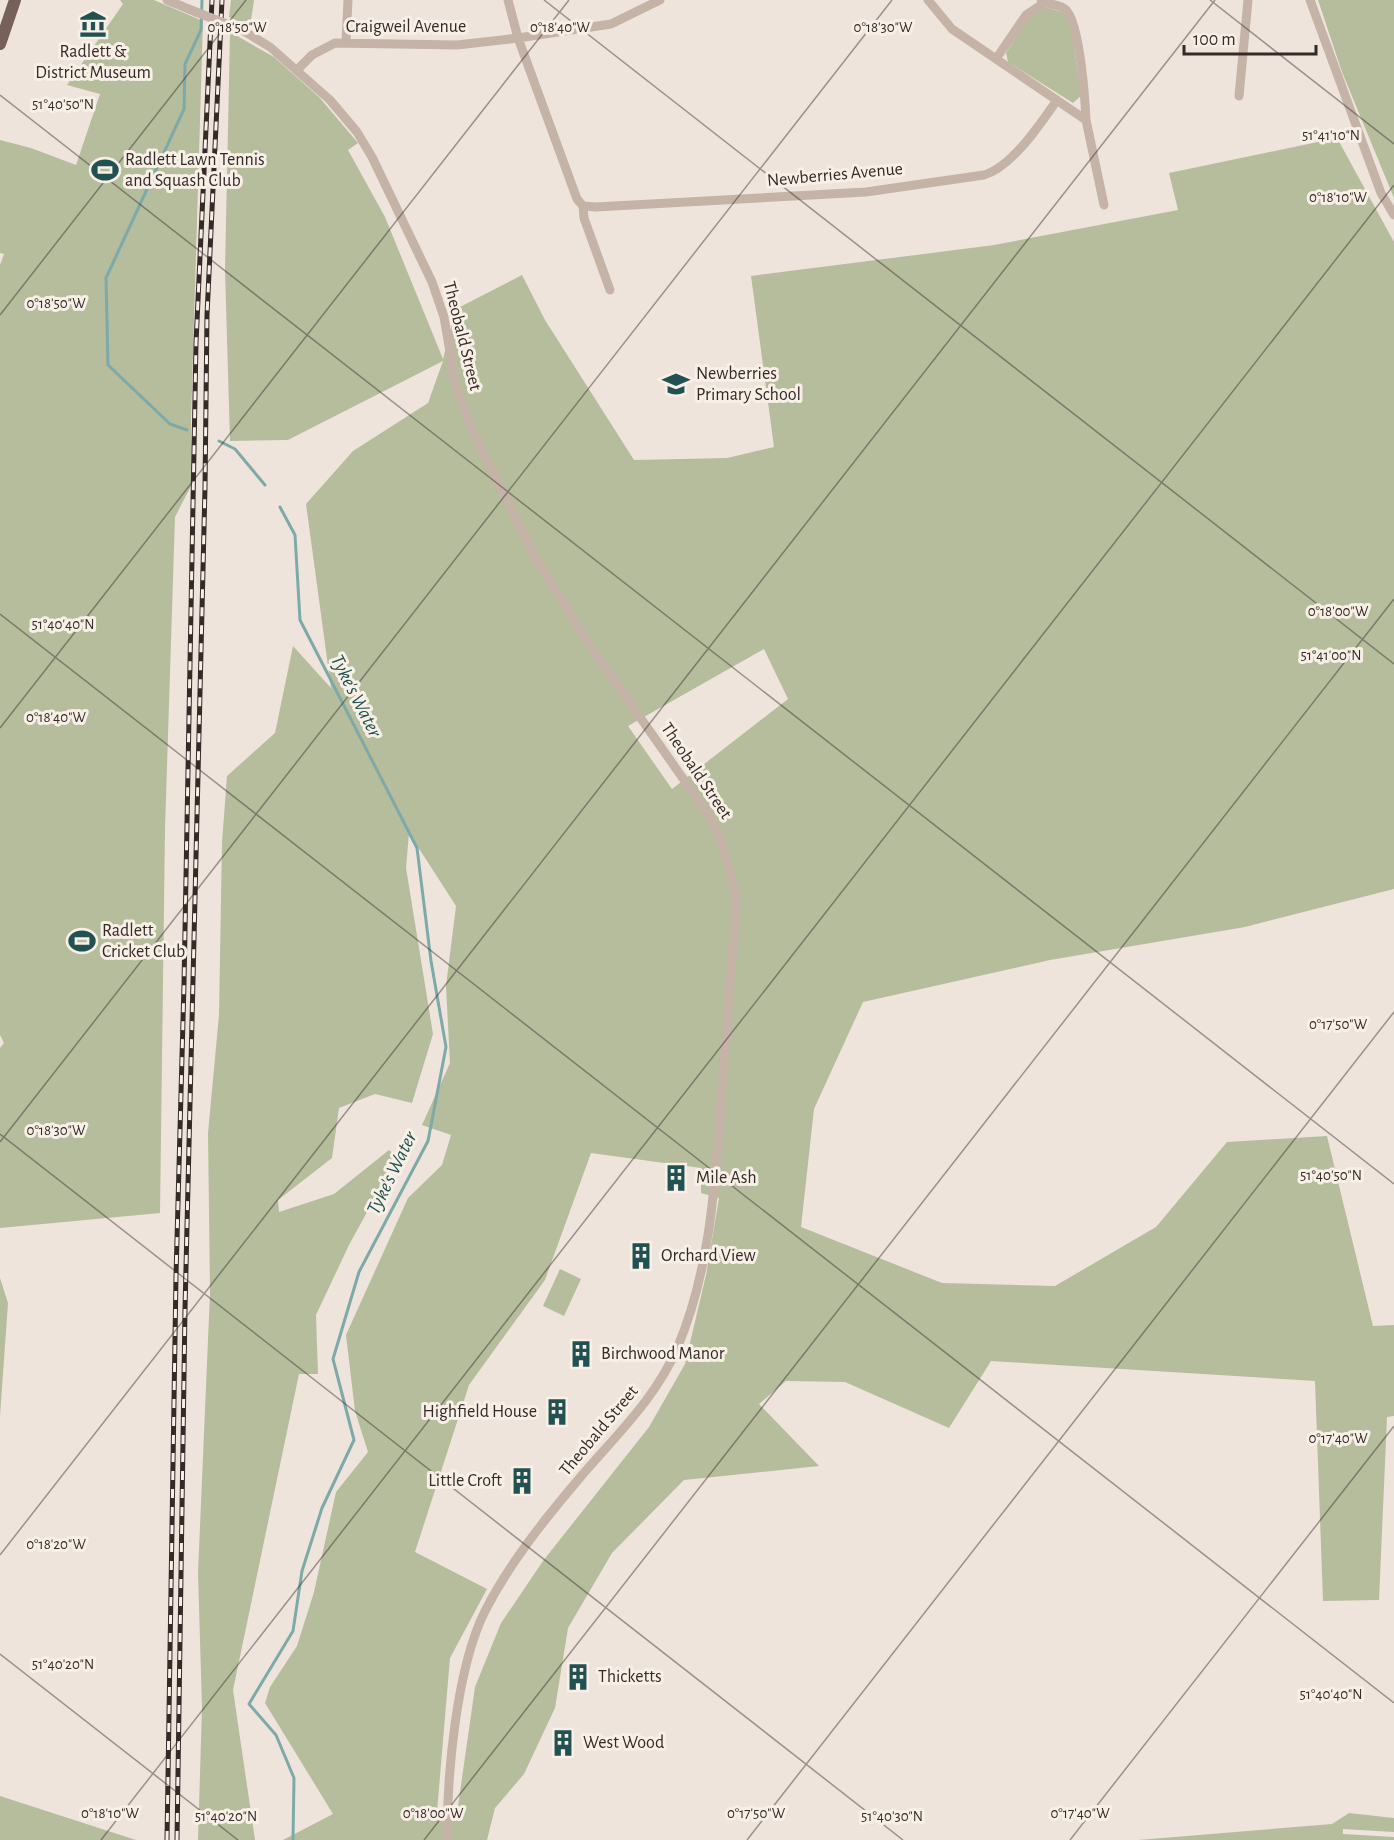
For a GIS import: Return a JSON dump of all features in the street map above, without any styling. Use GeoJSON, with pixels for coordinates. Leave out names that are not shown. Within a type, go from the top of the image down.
{"type":"FeatureCollection","features":[{"type":"Feature","properties":{"kind":"main road"},"geometry":{"type":"LineString","coordinates":[[0,42],[15,0]]}},
{"type":"Feature","properties":{"kind":"street","name":"Theobald Street"},"geometry":{"type":"LineString","coordinates":[[167,0],[242,30],[270,47],[298,69],[330,100],[357,132],[372,157],[432,282],[444,317],[456,387],[490,468],[566,611],[710,817],[727,858],[736,906],[714,1197],[691,1312],[660,1382],[636,1415],[579,1479],[534,1536],[484,1613],[460,1692],[449,1790],[447,1840]]}},
{"type":"Feature","properties":{"kind":"street"},"geometry":{"type":"LineString","coordinates":[[346,42],[348,0]]}},
{"type":"Feature","properties":{"kind":"street"},"geometry":{"type":"LineString","coordinates":[[508,0],[518,38],[577,199],[583,206],[584,218],[610,290]]}},
{"type":"Feature","properties":{"kind":"street","name":"Craigweil Avenue"},"geometry":{"type":"LineString","coordinates":[[298,69],[323,48],[346,42],[434,46],[518,38],[611,24],[660,0]]}},
{"type":"Feature","properties":{"kind":"street"},"geometry":{"type":"LineString","coordinates":[[928,0],[952,29],[1086,120]]}},
{"type":"Feature","properties":{"kind":"street"},"geometry":{"type":"LineString","coordinates":[[1239,96],[1248,0]]}},
{"type":"Feature","properties":{"kind":"street"},"geometry":{"type":"LineString","coordinates":[[1310,0],[1381,193],[1394,215]]}},
{"type":"Feature","properties":{"kind":"street"},"geometry":{"type":"LineString","coordinates":[[996,59],[1026,15],[1042,1],[1061,6],[1072,17],[1085,95],[1086,120],[1104,205]]}},
{"type":"Feature","properties":{"kind":"street","name":"Newberries Avenue"},"geometry":{"type":"LineString","coordinates":[[583,206],[866,192],[984,175],[996,170],[1033,135],[1057,100]]}},
{"type":"Feature","properties":{"kind":"green space"},"geometry":{"type":"Polygon","coordinates":[[[120,0],[154,0],[203,21],[191,421],[192,484],[175,517],[165,829],[160,1213],[0,1228],[0,1048],[4,1043],[0,1035],[0,265],[4,254],[0,253],[0,140],[31,148],[76,165],[100,94],[67,85],[123,4],[120,0]]]}},
{"type":"Feature","properties":{"kind":"green space"},"geometry":{"type":"Polygon","coordinates":[[[231,0],[254,0],[250,27],[229,17],[231,0]]]}},
{"type":"Feature","properties":{"kind":"green space"},"geometry":{"type":"Polygon","coordinates":[[[1318,0],[1394,0],[1394,198],[1342,72],[1318,0]]]}},
{"type":"Feature","properties":{"kind":"green space"},"geometry":{"type":"Polygon","coordinates":[[[1044,7],[1063,12],[1071,23],[1081,96],[1073,103],[1008,62],[1006,53],[1029,16],[1044,7]]]}},
{"type":"Feature","properties":{"kind":"green space"},"geometry":{"type":"Polygon","coordinates":[[[230,32],[274,57],[319,97],[358,143],[348,150],[385,217],[443,359],[456,309],[522,275],[545,320],[634,460],[727,458],[774,447],[751,276],[994,245],[1178,210],[1169,173],[1337,138],[1394,242],[1394,889],[1245,927],[1050,960],[863,1002],[814,1109],[801,1227],[942,1283],[1055,1286],[1156,1227],[1227,1142],[1327,1136],[1373,1326],[1394,1325],[1394,1416],[1387,1417],[1379,1600],[1323,1601],[1315,1381],[991,1361],[949,1428],[845,1382],[786,1381],[759,1404],[819,1466],[684,1480],[612,1553],[568,1628],[555,1708],[524,1774],[495,1808],[487,1840],[283,1840],[333,1814],[265,1703],[270,1687],[297,1646],[314,1592],[336,1492],[368,1452],[355,1411],[346,1335],[408,1198],[442,1165],[451,1135],[422,1125],[450,1063],[446,986],[456,906],[409,833],[406,868],[433,1034],[412,1103],[375,1094],[339,1108],[332,1158],[278,1200],[279,1212],[334,1194],[389,1150],[397,1157],[349,1245],[316,1315],[318,1374],[299,1374],[233,1690],[255,1840],[198,1840],[202,1707],[198,1573],[210,1293],[208,1133],[219,1015],[222,842],[227,776],[275,733],[293,646],[331,688],[306,504],[353,451],[428,403],[443,361],[288,440],[230,441],[225,270],[230,32]],[[764,649],[628,726],[672,789],[788,699],[764,649]],[[591,1153],[545,1280],[469,1385],[415,1552],[487,1589],[450,1658],[437,1812],[457,1813],[475,1687],[501,1623],[543,1561],[649,1427],[685,1364],[706,1275],[719,1198],[701,1193],[701,1168],[591,1153]]]}},
{"type":"Feature","properties":{"kind":"green space"},"geometry":{"type":"Polygon","coordinates":[[[560,1269],[581,1279],[564,1316],[543,1306],[560,1269]]]}},
{"type":"Feature","properties":{"kind":"green space"},"geometry":{"type":"Polygon","coordinates":[[[0,1278],[8,1303],[0,1416],[0,1278]]]}},
{"type":"Feature","properties":{"kind":"green space"},"geometry":{"type":"Polygon","coordinates":[[[0,1796],[136,1840],[0,1840],[0,1796]]]}},
{"type":"Feature","properties":{"kind":"green space"},"geometry":{"type":"Polygon","coordinates":[[[1349,1813],[1394,1818],[1394,1832],[1343,1829],[1343,1834],[1394,1837],[1394,1840],[1138,1840],[1332,1824],[1349,1813]]]}},
{"type":"Feature","properties":{"kind":"waterway","name":"Tyke's Water"},"geometry":{"type":"LineString","coordinates":[[187,430],[170,424],[108,365],[106,278],[184,109],[185,64],[201,30],[202,0]]}},
{"type":"Feature","properties":{"kind":"waterway","name":"Tyke's Water"},"geometry":{"type":"LineString","coordinates":[[219,441],[235,449],[265,485]]}},
{"type":"Feature","properties":{"kind":"waterway","name":"Tyke's Water"},"geometry":{"type":"LineString","coordinates":[[280,507],[295,535],[300,620],[417,848],[431,961],[446,1047],[428,1141],[359,1272],[333,1359],[354,1440],[322,1508],[302,1571],[293,1631],[249,1704],[276,1735],[294,1778],[293,1840]]}},
{"type":"Feature","properties":{"kind":"railway"},"geometry":{"type":"LineString","coordinates":[[167,1840],[176,1276],[196,343],[212,0]]}},
{"type":"Feature","properties":{"kind":"railway"},"geometry":{"type":"LineString","coordinates":[[177,1840],[185,1309],[205,487],[207,315],[222,0]]}},
{"type":"Feature","properties":{"kind":"place","name":"Radlett & District Museum"},"geometry":{"type":"Point","coordinates":[93,24]}},
{"type":"Feature","properties":{"kind":"place","name":"Radlett Lawn Tennis and Squash Club"},"geometry":{"type":"Point","coordinates":[105,170]}},
{"type":"Feature","properties":{"kind":"place","name":"Newberries Primary School"},"geometry":{"type":"Point","coordinates":[676,384]}},
{"type":"Feature","properties":{"kind":"place","name":"Radlett Cricket Club"},"geometry":{"type":"Point","coordinates":[82,941]}},
{"type":"Feature","properties":{"kind":"place","name":"Mile Ash"},"geometry":{"type":"Point","coordinates":[676,1178]}},
{"type":"Feature","properties":{"kind":"place","name":"Orchard View"},"geometry":{"type":"Point","coordinates":[641,1256]}},
{"type":"Feature","properties":{"kind":"place","name":"Birchwood Manor"},"geometry":{"type":"Point","coordinates":[581,1354]}},
{"type":"Feature","properties":{"kind":"place","name":"Highfield House"},"geometry":{"type":"Point","coordinates":[557,1412]}},
{"type":"Feature","properties":{"kind":"place","name":"Little Croft"},"geometry":{"type":"Point","coordinates":[522,1481]}},
{"type":"Feature","properties":{"kind":"place","name":"Thicketts"},"geometry":{"type":"Point","coordinates":[578,1677]}},
{"type":"Feature","properties":{"kind":"place","name":"West Wood"},"geometry":{"type":"Point","coordinates":[563,1743]}}]}
